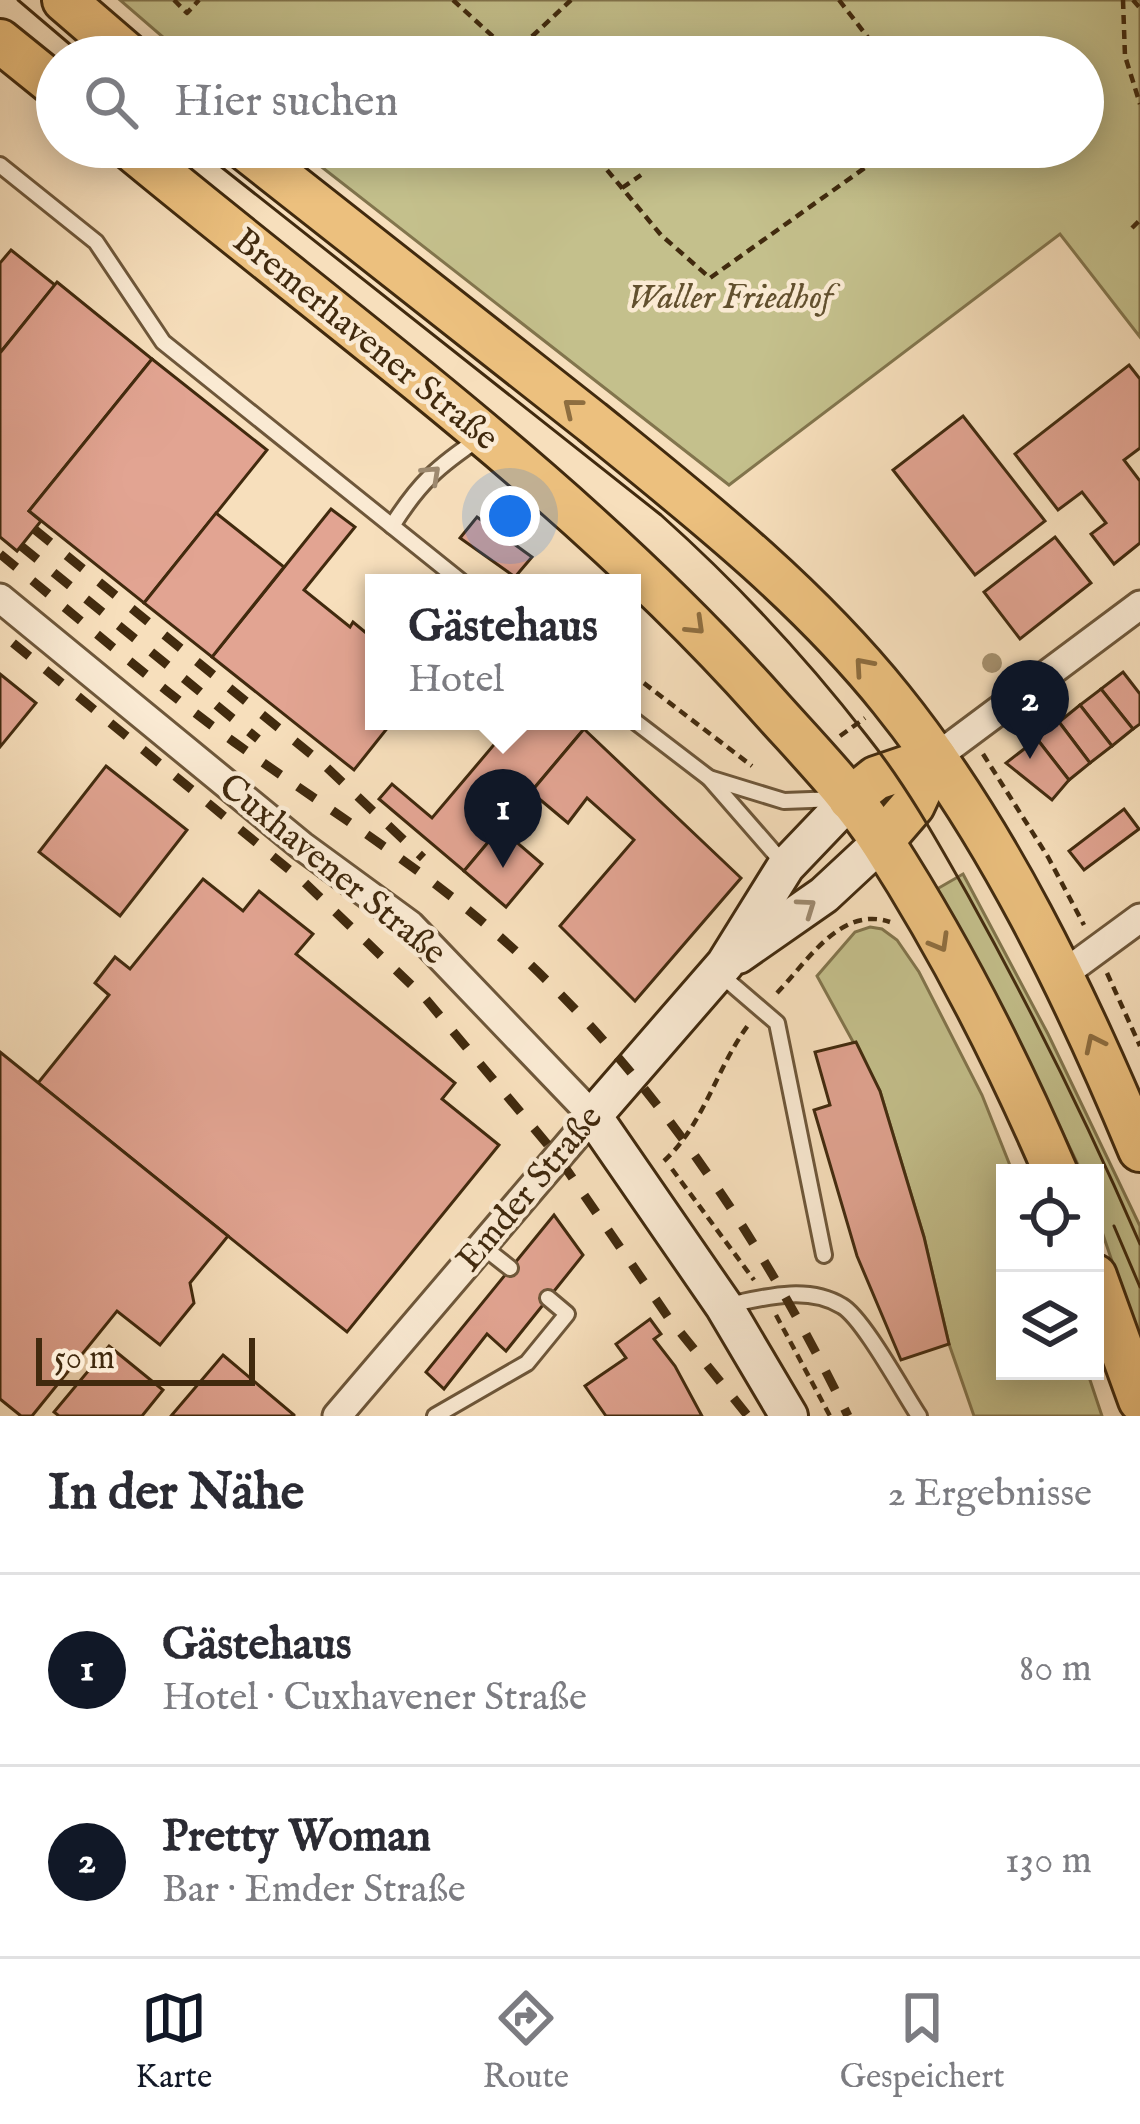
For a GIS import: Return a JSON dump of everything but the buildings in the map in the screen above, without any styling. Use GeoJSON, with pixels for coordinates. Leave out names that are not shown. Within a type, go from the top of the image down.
{"type":"FeatureCollection","features":[{"type":"Feature","properties":{"kind":"main road"},"geometry":{"type":"LineString","coordinates":[[64,0],[106,36]]}},
{"type":"Feature","properties":{"kind":"main road"},"geometry":{"type":"LineString","coordinates":[[0,40],[36,70]]}},
{"type":"Feature","properties":{"kind":"main road","name":"Bremerhavener Straße"},"geometry":{"type":"LineString","coordinates":[[155,168],[485,435],[639,574]]}},
{"type":"Feature","properties":{"kind":"main road","name":"Bremerhavener Straße"},"geometry":{"type":"LineString","coordinates":[[269,168],[724,531],[829,626],[891,699],[952,746],[1100,1053],[1140,1150]]}},
{"type":"Feature","properties":{"kind":"main road","name":"Bremerhavener Straße"},"geometry":{"type":"LineString","coordinates":[[641,576],[705,634],[882,841],[1019,1089],[1051,1164]]}},
{"type":"Feature","properties":{"kind":"main road","name":"Emder Straße"},"geometry":{"type":"LineString","coordinates":[[850,799],[876,778],[952,746]]}},
{"type":"Feature","properties":{"kind":"main road","name":"Emder Straße"},"geometry":{"type":"LineString","coordinates":[[882,841],[914,805],[952,746]]}},
{"type":"Feature","properties":{"kind":"main road"},"geometry":{"type":"LineString","coordinates":[[1104,1301],[1140,1400]]}},
{"type":"Feature","properties":{"kind":"street","name":"Cuxhavener Straße"},"geometry":{"type":"LineString","coordinates":[[0,598],[302,846],[410,925],[593,1115],[724,1306],[789,1416]]}},
{"type":"Feature","properties":{"kind":"street","name":"Emder Straße"},"geometry":{"type":"LineString","coordinates":[[952,746],[1140,605]]}},
{"type":"Feature","properties":{"kind":"street","name":"Emder Straße"},"geometry":{"type":"LineString","coordinates":[[337,1416],[722,968],[786,866],[850,799]]}},
{"type":"Feature","properties":{"kind":"street","name":"Emder Straße"},"geometry":{"type":"LineString","coordinates":[[722,968],[824,895],[882,841]]}},
{"type":"Feature","properties":{"kind":"street"},"geometry":{"type":"LineString","coordinates":[[1061,976],[1140,918]]}},
{"type":"Feature","properties":{"kind":"lane"},"geometry":{"type":"LineString","coordinates":[[0,165],[96,242],[163,341],[453,574]]}},
{"type":"Feature","properties":{"kind":"lane"},"geometry":{"type":"LineString","coordinates":[[392,526],[435,467],[485,435]]}},
{"type":"Feature","properties":{"kind":"lane"},"geometry":{"type":"LineString","coordinates":[[641,726],[709,778],[786,866]]}},
{"type":"Feature","properties":{"kind":"lane"},"geometry":{"type":"LineString","coordinates":[[709,778],[784,801],[850,799]]}},
{"type":"Feature","properties":{"kind":"lane"},"geometry":{"type":"LineString","coordinates":[[722,968],[777,1023],[824,1255]]}},
{"type":"Feature","properties":{"kind":"lane"},"geometry":{"type":"LineString","coordinates":[[482,1246],[511,1268]]}},
{"type":"Feature","properties":{"kind":"lane"},"geometry":{"type":"LineString","coordinates":[[724,1306],[785,1294],[812,1296],[844,1307],[919,1416]]}},
{"type":"Feature","properties":{"kind":"lane"},"geometry":{"type":"LineString","coordinates":[[435,1416],[527,1364],[567,1315],[548,1298]]}},
{"type":"Feature","properties":{"kind":"path"},"geometry":{"type":"LineString","coordinates":[[174,0],[187,13],[199,0]]}},
{"type":"Feature","properties":{"kind":"path"},"geometry":{"type":"LineString","coordinates":[[453,0],[491,36]]}},
{"type":"Feature","properties":{"kind":"path"},"geometry":{"type":"LineString","coordinates":[[533,36],[571,0]]}},
{"type":"Feature","properties":{"kind":"path"},"geometry":{"type":"LineString","coordinates":[[1123,0],[1125,56],[1140,104]]}},
{"type":"Feature","properties":{"kind":"path"},"geometry":{"type":"LineString","coordinates":[[1133,0],[1140,8]]}},
{"type":"Feature","properties":{"kind":"path"},"geometry":{"type":"LineString","coordinates":[[842,1],[868,36]]}},
{"type":"Feature","properties":{"kind":"path"},"geometry":{"type":"LineString","coordinates":[[606,168],[661,235],[710,278],[865,168]]}},
{"type":"Feature","properties":{"kind":"path"},"geometry":{"type":"LineString","coordinates":[[622,188],[641,175]]}},
{"type":"Feature","properties":{"kind":"path"},"geometry":{"type":"LineString","coordinates":[[1132,229],[1140,220]]}},
{"type":"Feature","properties":{"kind":"path"},"geometry":{"type":"LineString","coordinates":[[641,681],[753,767]]}},
{"type":"Feature","properties":{"kind":"path"},"geometry":{"type":"LineString","coordinates":[[812,755],[891,699]]}},
{"type":"Feature","properties":{"kind":"path"},"geometry":{"type":"LineString","coordinates":[[952,746],[1048,857],[1140,1046]]}},
{"type":"Feature","properties":{"kind":"path"},"geometry":{"type":"LineString","coordinates":[[640,1183],[686,1141],[722,1065],[761,1010],[836,931],[856,919]]}},
{"type":"Feature","properties":{"kind":"green space","name":"Waller Friedhof"},"geometry":{"type":"Polygon","coordinates":[[[120,0],[1140,0],[1140,337],[1060,234],[729,485],[323,168],[1104,168],[1104,36],[162,36],[120,0]]]}},
{"type":"Feature","properties":{"kind":"green space"},"geometry":{"type":"Polygon","coordinates":[[[963,874],[1048,1034],[1140,1226],[1140,1344],[1104,1238],[1104,1164],[1078,1164],[999,1001],[937,889],[963,874]]]}},
{"type":"Feature","properties":{"kind":"green space"},"geometry":{"type":"Polygon","coordinates":[[[882,929],[897,940],[919,972],[982,1095],[1009,1164],[996,1164],[996,1380],[1090,1380],[1102,1416],[974,1416],[949,1344],[924,1237],[880,1091],[817,976],[855,932],[882,929]]]}},
{"type":"Feature","properties":{"kind":"tram line"},"geometry":{"type":"LineString","coordinates":[[18,0],[60,36]]}},
{"type":"Feature","properties":{"kind":"tram line"},"geometry":{"type":"LineString","coordinates":[[223,168],[661,515],[819,677],[896,775],[958,878],[1059,1069],[1140,1244]]}},
{"type":"Feature","properties":{"kind":"tram line"},"geometry":{"type":"LineString","coordinates":[[1114,1226],[1140,1287]]}},
{"type":"Feature","properties":{"kind":"railway"},"geometry":{"type":"LineString","coordinates":[[34,529],[323,764],[423,858]]}},
{"type":"Feature","properties":{"kind":"railway"},"geometry":{"type":"LineString","coordinates":[[21,546],[258,739]]}},
{"type":"Feature","properties":{"kind":"railway"},"geometry":{"type":"LineString","coordinates":[[0,554],[204,720],[450,896],[568,1002],[662,1111],[704,1169],[782,1291],[848,1416]]}},
{"type":"Feature","properties":{"kind":"railway"},"geometry":{"type":"LineString","coordinates":[[13,643],[303,881],[425,998],[558,1157],[668,1317],[748,1416]]}},
{"type":"Feature","properties":{"kind":"place","name":"Pretty Woman"},"geometry":{"type":"Point","coordinates":[1030,759]}},
{"type":"Feature","properties":{"kind":"place","name":"Gästehaus"},"geometry":{"type":"Point","coordinates":[503,868]}}]}
